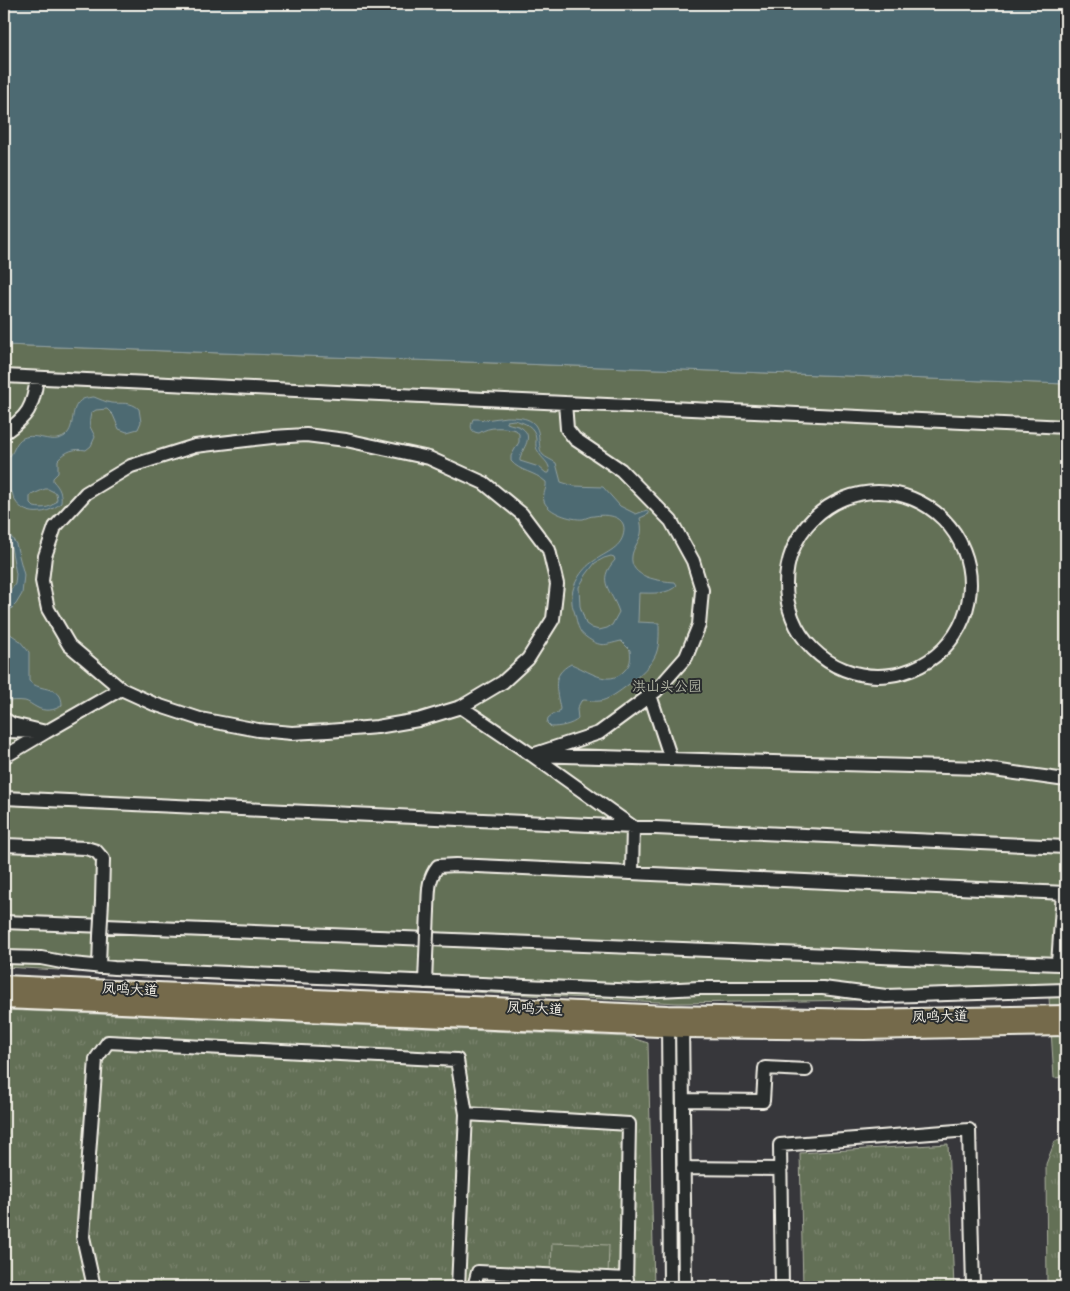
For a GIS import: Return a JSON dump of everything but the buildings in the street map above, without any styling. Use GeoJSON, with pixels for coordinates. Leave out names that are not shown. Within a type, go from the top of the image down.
{"type":"FeatureCollection","features":[{"type":"Feature","properties":{"kind":"main road","name":"凤鸣大道"},"geometry":{"type":"LineString","coordinates":[[4,984],[675,1022]]}},
{"type":"Feature","properties":{"kind":"main road","name":"凤鸣大道"},"geometry":{"type":"LineString","coordinates":[[4,1000],[675,1022],[865,1018],[1048,1021],[1066,1027]]}},
{"type":"Feature","properties":{"kind":"main road","name":"凤鸣大道"},"geometry":{"type":"LineString","coordinates":[[1048,1021],[1066,1014]]}},
{"type":"Feature","properties":{"kind":"street"},"geometry":{"type":"LineString","coordinates":[[4,376],[1066,427]]}},
{"type":"Feature","properties":{"kind":"street"},"geometry":{"type":"LineString","coordinates":[[4,433],[19,422],[28,411],[35,391],[36,378]]}},
{"type":"Feature","properties":{"kind":"street"},"geometry":{"type":"LineString","coordinates":[[532,755],[599,733],[656,691],[686,657],[699,625],[702,590],[693,561],[669,518],[621,470],[575,439],[567,429],[565,403]]}},
{"type":"Feature","properties":{"kind":"street"},"geometry":{"type":"LineString","coordinates":[[306,434],[346,440],[430,458],[484,483],[522,514],[548,550],[557,584],[553,619],[528,659],[503,682],[461,706],[418,720],[377,727],[292,733],[258,730],[200,719],[154,704],[121,689],[69,645],[48,609],[42,580],[45,556],[55,527],[86,493],[130,466],[195,446],[306,434]]}},
{"type":"Feature","properties":{"kind":"street"},"geometry":{"type":"LineString","coordinates":[[867,492],[899,494],[929,507],[952,529],[966,558],[970,581],[963,620],[946,647],[920,666],[896,675],[869,676],[841,669],[817,654],[798,632],[788,606],[785,577],[793,546],[811,520],[837,501],[867,492]]}},
{"type":"Feature","properties":{"kind":"street"},"geometry":{"type":"LineString","coordinates":[[4,757],[121,689]]}},
{"type":"Feature","properties":{"kind":"street"},"geometry":{"type":"LineString","coordinates":[[650,695],[671,759]]}},
{"type":"Feature","properties":{"kind":"street"},"geometry":{"type":"LineString","coordinates":[[461,706],[633,827]]}},
{"type":"Feature","properties":{"kind":"street"},"geometry":{"type":"LineString","coordinates":[[4,719],[12,724],[46,732]]}},
{"type":"Feature","properties":{"kind":"street"},"geometry":{"type":"LineString","coordinates":[[4,731],[46,732]]}},
{"type":"Feature","properties":{"kind":"street"},"geometry":{"type":"LineString","coordinates":[[532,755],[979,768],[1066,780]]}},
{"type":"Feature","properties":{"kind":"street"},"geometry":{"type":"LineString","coordinates":[[4,798],[1066,847]]}},
{"type":"Feature","properties":{"kind":"street"},"geometry":{"type":"LineString","coordinates":[[632,873],[633,827]]}},
{"type":"Feature","properties":{"kind":"street"},"geometry":{"type":"LineString","coordinates":[[4,845],[86,848],[96,851],[103,859],[99,967]]}},
{"type":"Feature","properties":{"kind":"street"},"geometry":{"type":"LineString","coordinates":[[4,922],[1058,964],[1064,893],[456,865],[438,866],[432,873],[429,883],[428,910],[426,957],[425,982]]}},
{"type":"Feature","properties":{"kind":"street"},"geometry":{"type":"LineString","coordinates":[[4,957],[41,958],[99,967],[639,991],[699,988],[823,988],[886,996],[1066,990]]}},
{"type":"Feature","properties":{"kind":"street"},"geometry":{"type":"LineString","coordinates":[[675,1022],[683,1100],[685,1287]]}},
{"type":"Feature","properties":{"kind":"street"},"geometry":{"type":"LineString","coordinates":[[670,1287],[675,1022]]}},
{"type":"Feature","properties":{"kind":"street"},"geometry":{"type":"LineString","coordinates":[[94,1287],[83,1237],[96,1059],[108,1042],[457,1060],[466,1114],[458,1287]]}},
{"type":"Feature","properties":{"kind":"street"},"geometry":{"type":"LineString","coordinates":[[683,1100],[763,1101],[765,1068],[806,1070]]}},
{"type":"Feature","properties":{"kind":"street"},"geometry":{"type":"LineString","coordinates":[[466,1114],[629,1124],[627,1283],[478,1272],[474,1287]]}},
{"type":"Feature","properties":{"kind":"street"},"geometry":{"type":"LineString","coordinates":[[782,1287],[780,1145],[969,1130],[973,1287]]}},
{"type":"Feature","properties":{"kind":"street"},"geometry":{"type":"LineString","coordinates":[[683,1168],[781,1169]]}},
{"type":"Feature","properties":{"kind":"green space","name":"洪山头公园"},"geometry":{"type":"Polygon","coordinates":[[[4,345],[1066,384],[1066,1077],[1054,1078],[1049,997],[678,1003],[4,967],[4,345]]]}},
{"type":"Feature","properties":{"kind":"green space"},"geometry":{"type":"Polygon","coordinates":[[[4,1010],[629,1037],[648,1043],[654,1287],[4,1287],[4,1010]]]}},
{"type":"Feature","properties":{"kind":"green space"},"geometry":{"type":"Polygon","coordinates":[[[1066,1140],[1066,1287],[1047,1287],[1046,1164],[1055,1141],[1066,1140]]]}},
{"type":"Feature","properties":{"kind":"green space"},"geometry":{"type":"Polygon","coordinates":[[[948,1144],[954,1287],[803,1287],[800,1153],[948,1144]]]}},
{"type":"Feature","properties":{"kind":"green space"},"geometry":{"type":"Polygon","coordinates":[[[552,1243],[609,1245],[608,1275],[551,1273],[552,1243]]]}},
{"type":"Feature","properties":{"kind":"water"},"geometry":{"type":"Polygon","coordinates":[[[4,4],[1066,4],[1066,384],[4,345],[4,4]]]}},
{"type":"Feature","properties":{"kind":"water"},"geometry":{"type":"Polygon","coordinates":[[[94,397],[111,403],[136,406],[139,409],[141,422],[138,429],[127,432],[119,429],[113,415],[107,409],[96,410],[91,413],[90,424],[95,437],[91,446],[86,450],[70,451],[58,460],[58,473],[53,478],[53,481],[60,491],[61,503],[47,511],[32,512],[25,510],[15,500],[12,492],[4,491],[4,461],[23,438],[33,436],[55,439],[65,436],[71,427],[78,402],[94,397]],[[48,489],[31,495],[30,503],[34,507],[47,507],[55,502],[57,499],[56,493],[48,489]]]}},
{"type":"Feature","properties":{"kind":"water"},"geometry":{"type":"Polygon","coordinates":[[[506,417],[529,420],[536,427],[542,453],[556,463],[561,482],[574,486],[603,487],[620,506],[636,514],[647,510],[649,514],[640,518],[641,534],[632,556],[632,563],[640,574],[662,581],[675,582],[677,585],[665,592],[639,593],[638,622],[659,623],[657,650],[654,658],[645,670],[613,696],[600,701],[581,701],[577,709],[578,719],[558,727],[551,727],[547,723],[548,718],[558,713],[560,709],[556,684],[564,668],[571,664],[598,676],[611,678],[618,676],[624,671],[630,661],[630,650],[621,641],[599,644],[583,635],[578,627],[572,603],[577,579],[589,564],[613,549],[621,541],[624,530],[623,525],[618,518],[614,517],[598,515],[578,519],[561,515],[550,509],[544,501],[546,482],[511,461],[511,456],[519,442],[519,434],[516,430],[501,428],[492,428],[479,433],[472,430],[473,419],[485,420],[506,417]],[[514,420],[507,421],[507,423],[519,426],[526,432],[527,436],[520,461],[539,467],[546,473],[549,473],[548,464],[536,448],[534,431],[526,424],[514,420]],[[611,556],[595,563],[579,587],[580,606],[586,624],[599,630],[612,625],[619,612],[606,580],[606,574],[615,560],[611,556]]]}},
{"type":"Feature","properties":{"kind":"water"},"geometry":{"type":"Polygon","coordinates":[[[4,528],[16,544],[24,575],[22,594],[16,604],[4,616],[4,599],[15,584],[16,574],[11,547],[4,537],[4,528]]]}},
{"type":"Feature","properties":{"kind":"water"},"geometry":{"type":"Polygon","coordinates":[[[4,626],[6,631],[19,640],[29,652],[29,681],[39,687],[55,691],[61,698],[62,705],[53,710],[46,710],[39,709],[25,701],[4,701],[4,684],[8,684],[9,680],[8,674],[4,672],[4,626]]]}}]}
